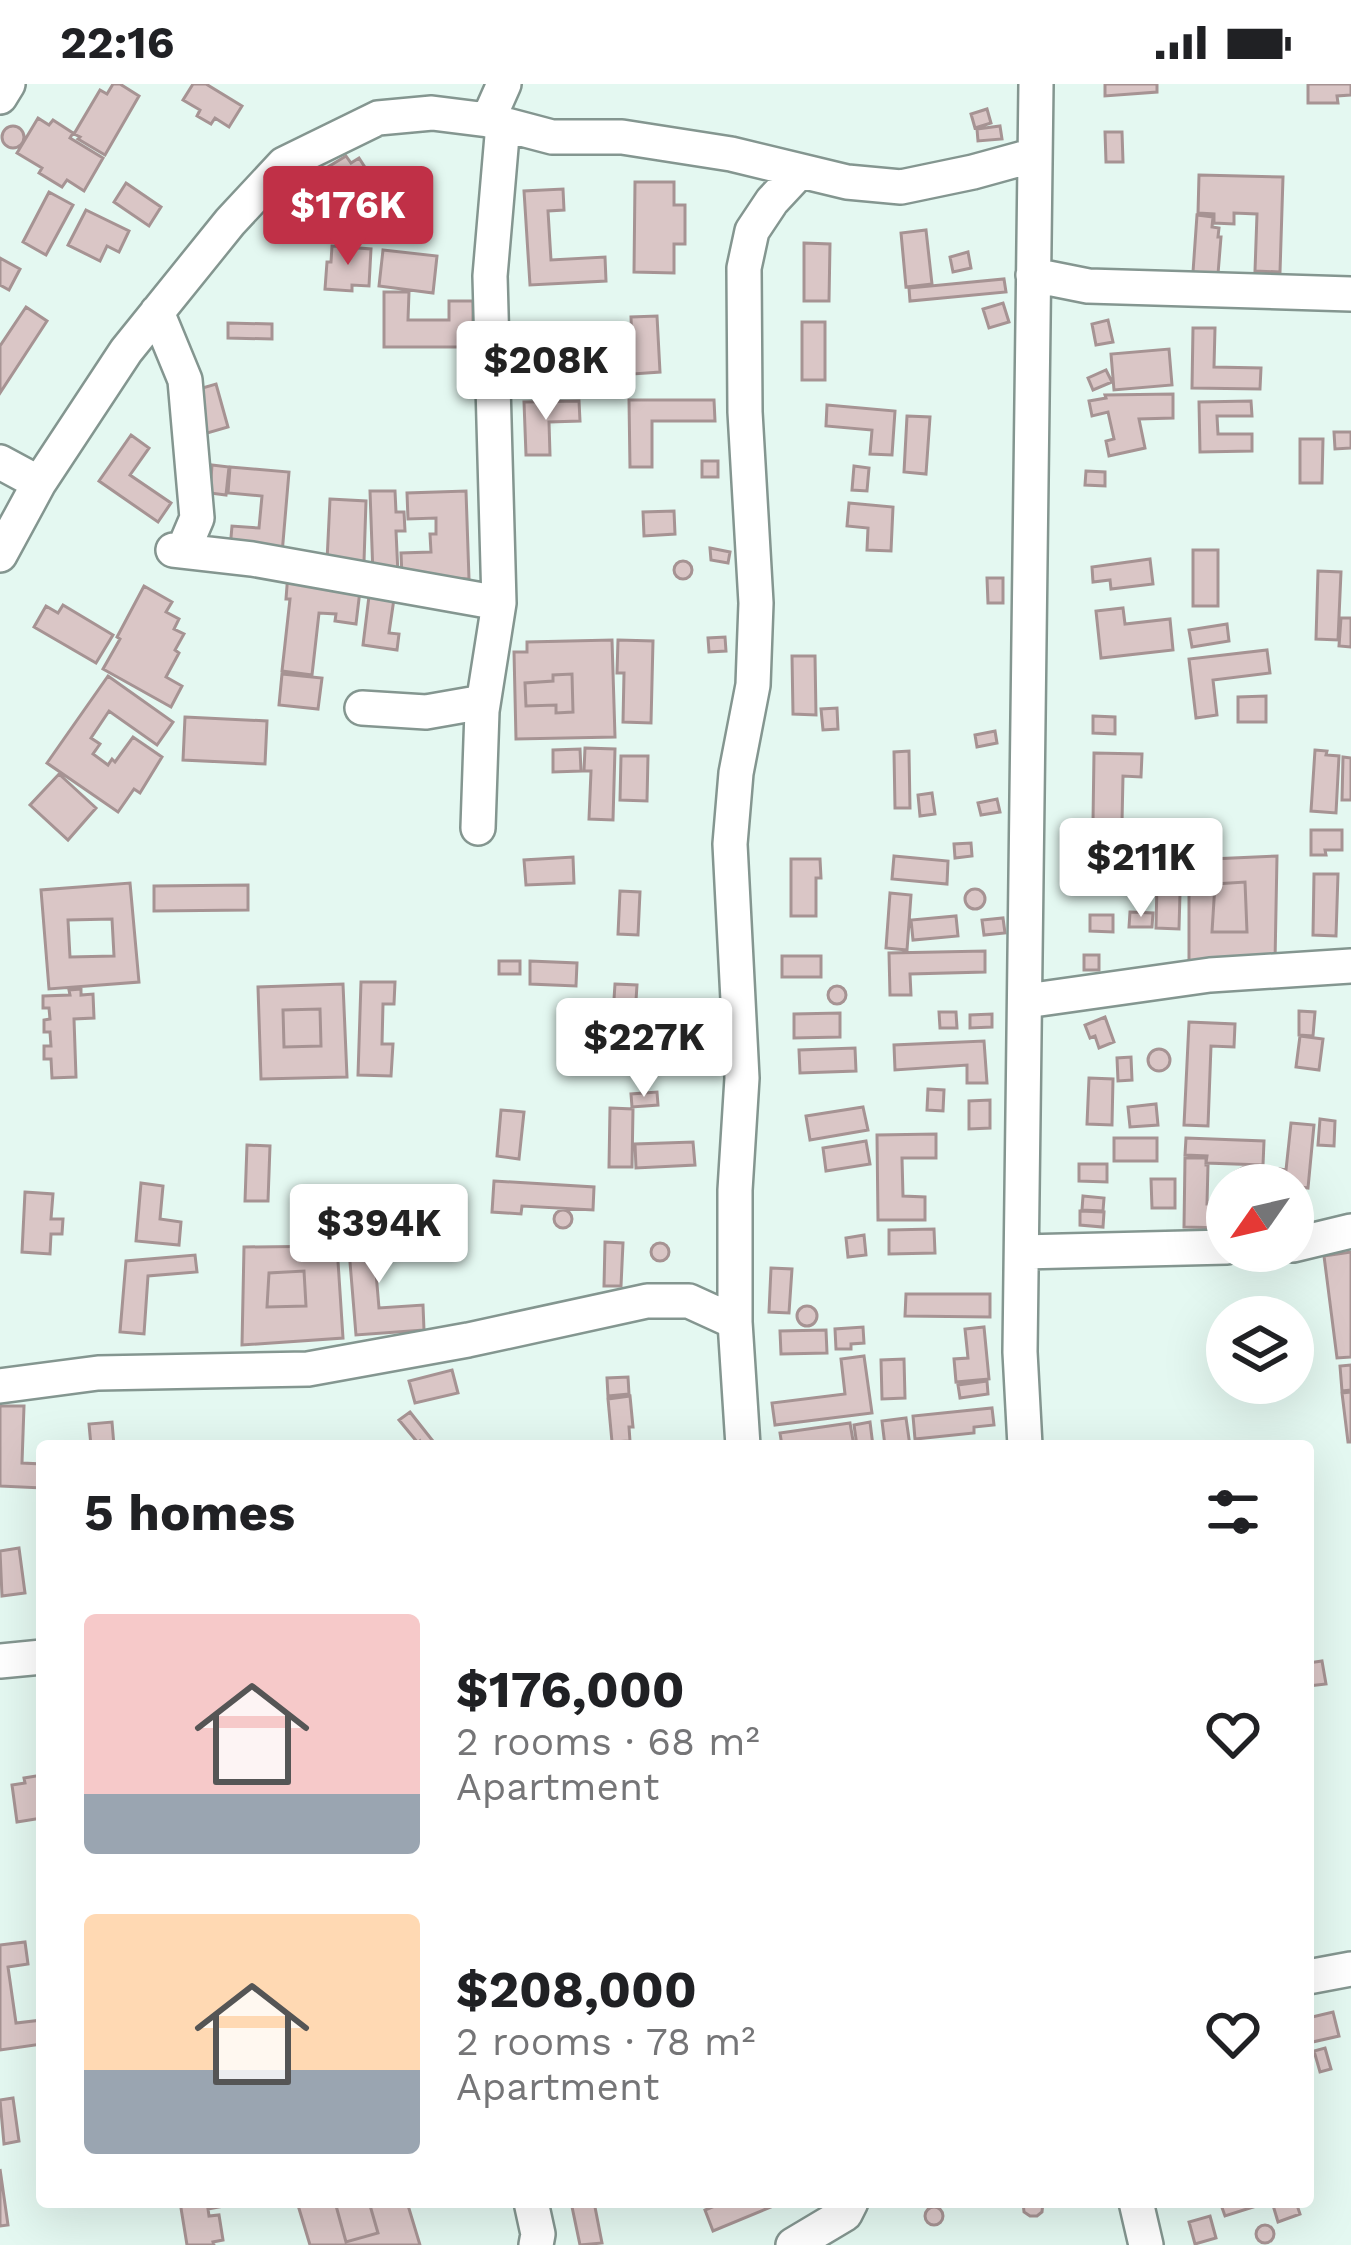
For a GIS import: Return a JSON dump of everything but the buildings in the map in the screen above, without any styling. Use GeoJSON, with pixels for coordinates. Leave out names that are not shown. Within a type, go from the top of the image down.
{"type":"FeatureCollection","features":[{"type":"Feature","properties":{"kind":"street"},"geometry":{"type":"LineString","coordinates":[[0,97],[8,84]]}},
{"type":"Feature","properties":{"kind":"street"},"geometry":{"type":"LineString","coordinates":[[478,829],[483,702],[499,603],[490,276],[496,122],[504,84]]}},
{"type":"Feature","properties":{"kind":"street"},"geometry":{"type":"LineString","coordinates":[[1025,1440],[1020,1352],[1036,84]]}},
{"type":"Feature","properties":{"kind":"street"},"geometry":{"type":"LineString","coordinates":[[0,555],[39,483],[126,351],[230,222],[284,164],[378,118],[432,113],[496,122],[552,137],[622,137],[847,182],[901,187],[1034,154]]}},
{"type":"Feature","properties":{"kind":"street"},"geometry":{"type":"LineString","coordinates":[[743,1440],[735,1322],[735,1190],[742,1078],[730,844],[736,773],[753,685],[756,603],[745,412],[744,268],[752,231],[800,171]]}},
{"type":"Feature","properties":{"kind":"street"},"geometry":{"type":"LineString","coordinates":[[1033,275],[1088,286],[1351,294]]}},
{"type":"Feature","properties":{"kind":"street"},"geometry":{"type":"LineString","coordinates":[[157,312],[185,380],[197,518],[178,550],[291,565],[499,603]]}},
{"type":"Feature","properties":{"kind":"street"},"geometry":{"type":"LineString","coordinates":[[0,462],[39,483]]}},
{"type":"Feature","properties":{"kind":"street"},"geometry":{"type":"LineString","coordinates":[[362,708],[426,712],[483,702]]}},
{"type":"Feature","properties":{"kind":"street"},"geometry":{"type":"LineString","coordinates":[[1026,1001],[1210,975],[1351,966]]}},
{"type":"Feature","properties":{"kind":"street"},"geometry":{"type":"LineString","coordinates":[[1314,1240],[1351,1231]]}},
{"type":"Feature","properties":{"kind":"street"},"geometry":{"type":"LineString","coordinates":[[1022,1252],[1206,1248]]}},
{"type":"Feature","properties":{"kind":"street"},"geometry":{"type":"LineString","coordinates":[[0,1387],[98,1372],[308,1369],[647,1301],[688,1300],[735,1322]]}},
{"type":"Feature","properties":{"kind":"street"},"geometry":{"type":"LineString","coordinates":[[0,1660],[36,1657]]}},
{"type":"Feature","properties":{"kind":"street"},"geometry":{"type":"LineString","coordinates":[[1314,1976],[1351,1970]]}},
{"type":"Feature","properties":{"kind":"street"},"geometry":{"type":"LineString","coordinates":[[532,2208],[536,2245]]}},
{"type":"Feature","properties":{"kind":"street"},"geometry":{"type":"LineString","coordinates":[[794,2245],[848,2208]]}},
{"type":"Feature","properties":{"kind":"street"},"geometry":{"type":"LineString","coordinates":[[1137,2208],[1146,2245]]}}]}
